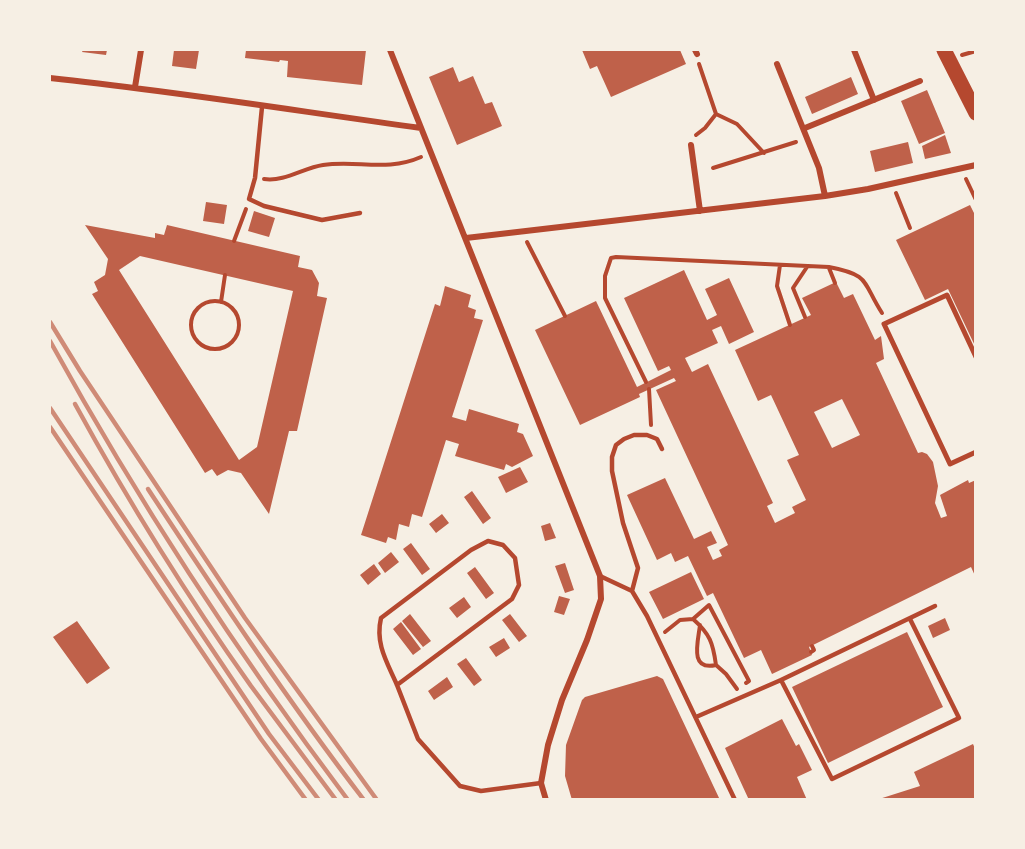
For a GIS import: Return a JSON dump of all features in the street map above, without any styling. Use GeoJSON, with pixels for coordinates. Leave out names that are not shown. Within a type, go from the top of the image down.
{"type":"FeatureCollection","features":[{"type":"Feature","properties":{"kind":"main road"},"geometry":{"type":"LineString","coordinates":[[944,50],[975,113]]}},
{"type":"Feature","properties":{"kind":"street"},"geometry":{"type":"LineString","coordinates":[[135,87],[141,50]]}},
{"type":"Feature","properties":{"kind":"street"},"geometry":{"type":"LineString","coordinates":[[390,50],[600,576],[601,599],[562,700],[548,744],[541,783],[546,800]]}},
{"type":"Feature","properties":{"kind":"street"},"geometry":{"type":"LineString","coordinates":[[854,50],[874,100]]}},
{"type":"Feature","properties":{"kind":"street"},"geometry":{"type":"LineString","coordinates":[[777,64],[805,128],[819,168],[825,196]]}},
{"type":"Feature","properties":{"kind":"street"},"geometry":{"type":"LineString","coordinates":[[50,78],[135,87],[421,128]]}},
{"type":"Feature","properties":{"kind":"street"},"geometry":{"type":"LineString","coordinates":[[805,128],[920,81]]}},
{"type":"Feature","properties":{"kind":"street"},"geometry":{"type":"LineString","coordinates":[[692,145],[700,211]]}},
{"type":"Feature","properties":{"kind":"street"},"geometry":{"type":"LineString","coordinates":[[466,236],[825,196],[975,165]]}},
{"type":"Feature","properties":{"kind":"street"},"geometry":{"type":"LineString","coordinates":[[975,357],[947,295],[884,324],[950,464],[975,452]]}},
{"type":"Feature","properties":{"kind":"lane"},"geometry":{"type":"LineString","coordinates":[[262,107],[255,178],[249,200],[264,206],[322,220],[360,213]]}},
{"type":"Feature","properties":{"kind":"lane"},"geometry":{"type":"LineString","coordinates":[[632,591],[638,568],[623,523],[612,471],[612,457],[616,445],[634,435],[647,435],[657,439],[662,449]]}},
{"type":"Feature","properties":{"kind":"lane"},"geometry":{"type":"LineString","coordinates":[[397,685],[512,599],[519,585],[519,573],[515,558],[503,545],[488,541],[471,550],[381,618],[378,632],[381,648],[418,739],[460,786],[481,791],[541,783]]}},
{"type":"Feature","properties":{"kind":"lane"},"geometry":{"type":"LineString","coordinates":[[600,576],[632,591],[647,616],[735,800]]}},
{"type":"Feature","properties":{"kind":"lane"},"geometry":{"type":"LineString","coordinates":[[696,717],[781,680],[935,606]]}},
{"type":"Feature","properties":{"kind":"lane"},"geometry":{"type":"LineString","coordinates":[[781,680],[832,779],[959,718],[910,619]]}},
{"type":"Feature","properties":{"kind":"path"},"geometry":{"type":"LineString","coordinates":[[696,52],[716,114],[737,124],[764,153]]}},
{"type":"Feature","properties":{"kind":"path"},"geometry":{"type":"LineString","coordinates":[[692,145],[694,136],[705,128],[716,114]]}},
{"type":"Feature","properties":{"kind":"path"},"geometry":{"type":"LineString","coordinates":[[713,168],[808,138]]}},
{"type":"Feature","properties":{"kind":"path"},"geometry":{"type":"LineString","coordinates":[[255,178],[271,180],[284,178],[308,169],[330,165],[386,166],[431,156]]}},
{"type":"Feature","properties":{"kind":"path"},"geometry":{"type":"LineString","coordinates":[[963,169],[975,200]]}},
{"type":"Feature","properties":{"kind":"path"},"geometry":{"type":"LineString","coordinates":[[894,183],[898,202],[910,228]]}},
{"type":"Feature","properties":{"kind":"path"},"geometry":{"type":"LineString","coordinates":[[234,241],[249,200]]}},
{"type":"Feature","properties":{"kind":"path"},"geometry":{"type":"LineString","coordinates":[[523,234],[565,316]]}},
{"type":"Feature","properties":{"kind":"path"},"geometry":{"type":"LineString","coordinates":[[646,382],[605,298],[605,276],[611,258],[657,258],[829,267],[850,271],[865,281],[888,322]]}},
{"type":"Feature","properties":{"kind":"path"},"geometry":{"type":"LineString","coordinates":[[780,265],[777,286],[789,325]]}},
{"type":"Feature","properties":{"kind":"path"},"geometry":{"type":"LineString","coordinates":[[805,317],[793,288],[807,267]]}},
{"type":"Feature","properties":{"kind":"path"},"geometry":{"type":"LineString","coordinates":[[829,267],[835,283]]}},
{"type":"Feature","properties":{"kind":"path"},"geometry":{"type":"LineString","coordinates":[[220,302],[225,276]]}},
{"type":"Feature","properties":{"kind":"path"},"geometry":{"type":"LineString","coordinates":[[212,301],[220,302],[234,311],[239,327],[232,342],[226,347],[209,349],[195,340],[191,324],[197,309],[212,301]]}},
{"type":"Feature","properties":{"kind":"path"},"geometry":{"type":"LineString","coordinates":[[649,389],[652,437]]}},
{"type":"Feature","properties":{"kind":"path"},"geometry":{"type":"LineString","coordinates":[[670,642],[665,631],[680,620],[693,619],[709,604],[749,681],[729,692]]}},
{"type":"Feature","properties":{"kind":"path"},"geometry":{"type":"LineString","coordinates":[[693,619],[707,631],[714,647],[716,665],[726,674],[743,697]]}},
{"type":"Feature","properties":{"kind":"path"},"geometry":{"type":"LineString","coordinates":[[700,625],[697,657],[702,664],[708,667],[716,665]]}},
{"type":"Feature","properties":{"kind":"path"},"geometry":{"type":"LineString","coordinates":[[811,652],[814,650],[812,646]]}},
{"type":"Feature","properties":{"kind":"building"},"geometry":{"type":"Polygon","coordinates":[[[83,50],[107,50],[106,55],[82,52],[83,50]]]}},
{"type":"Feature","properties":{"kind":"building"},"geometry":{"type":"Polygon","coordinates":[[[174,50],[199,50],[196,69],[172,66],[174,50]]]}},
{"type":"Feature","properties":{"kind":"building"},"geometry":{"type":"Polygon","coordinates":[[[246,50],[366,50],[362,85],[287,77],[288,61],[245,58],[246,50]]]}},
{"type":"Feature","properties":{"kind":"building"},"geometry":{"type":"Polygon","coordinates":[[[582,50],[680,50],[686,64],[611,97],[597,66],[590,69],[582,50]]]}},
{"type":"Feature","properties":{"kind":"building"},"geometry":{"type":"Polygon","coordinates":[[[453,67],[459,82],[473,76],[485,104],[492,102],[502,126],[457,145],[429,77],[453,67]]]}},
{"type":"Feature","properties":{"kind":"building"},"geometry":{"type":"Polygon","coordinates":[[[851,77],[858,94],[812,114],[805,97],[851,77]]]}},
{"type":"Feature","properties":{"kind":"building"},"geometry":{"type":"Polygon","coordinates":[[[927,90],[945,133],[919,144],[901,101],[927,90]]]}},
{"type":"Feature","properties":{"kind":"building"},"geometry":{"type":"Polygon","coordinates":[[[945,135],[951,153],[925,159],[922,146],[945,135]]]}},
{"type":"Feature","properties":{"kind":"building"},"geometry":{"type":"Polygon","coordinates":[[[908,142],[913,163],[875,172],[870,151],[908,142]]]}},
{"type":"Feature","properties":{"kind":"building"},"geometry":{"type":"Polygon","coordinates":[[[206,202],[227,205],[224,224],[203,221],[206,202]]]}},
{"type":"Feature","properties":{"kind":"building"},"geometry":{"type":"Polygon","coordinates":[[[970,205],[976,217],[976,348],[948,289],[925,300],[896,240],[970,205]]]}},
{"type":"Feature","properties":{"kind":"building"},"geometry":{"type":"Polygon","coordinates":[[[254,211],[275,218],[269,237],[248,231],[254,211]]]}},
{"type":"Feature","properties":{"kind":"building"},"geometry":{"type":"Polygon","coordinates":[[[85,225],[155,238],[155,233],[164,235],[167,225],[300,256],[298,267],[312,270],[319,283],[317,296],[327,298],[297,431],[289,431],[269,514],[241,473],[228,470],[217,476],[212,469],[205,473],[92,294],[98,291],[94,282],[105,275],[108,259],[85,225]],[[140,256],[119,270],[239,460],[257,447],[293,291],[140,256]]]}},
{"type":"Feature","properties":{"kind":"building"},"geometry":{"type":"Polygon","coordinates":[[[684,270],[707,320],[717,315],[705,289],[729,278],[754,332],[729,344],[721,326],[712,330],[718,343],[685,358],[692,372],[708,364],[773,503],[767,506],[775,523],[795,513],[792,507],[806,500],[787,460],[799,455],[771,395],[758,401],[735,350],[811,315],[802,298],[836,282],[844,298],[853,294],[875,340],[881,336],[884,359],[876,363],[918,453],[927,454],[933,462],[938,486],[935,503],[941,518],[947,516],[940,495],[968,480],[969,483],[976,480],[976,578],[971,567],[809,647],[812,655],[772,674],[761,650],[744,658],[713,593],[707,596],[688,556],[675,562],[671,553],[657,560],[627,495],[665,478],[694,539],[711,531],[717,543],[707,547],[713,560],[722,556],[719,550],[728,545],[656,390],[676,381],[674,378],[639,394],[640,397],[580,425],[535,330],[596,301],[637,387],[671,370],[669,366],[658,371],[624,298],[684,270]],[[842,399],[814,412],[832,448],[860,435],[842,399]]]}},
{"type":"Feature","properties":{"kind":"building"},"geometry":{"type":"Polygon","coordinates":[[[445,286],[471,295],[468,307],[476,310],[474,318],[483,320],[452,417],[466,421],[469,409],[519,424],[517,432],[523,434],[533,456],[512,467],[506,464],[504,470],[455,456],[459,444],[446,440],[422,517],[412,514],[409,527],[399,524],[396,540],[388,537],[386,543],[361,535],[435,304],[440,306],[445,286]]]}},
{"type":"Feature","properties":{"kind":"building"},"geometry":{"type":"Polygon","coordinates":[[[520,467],[528,482],[506,493],[498,477],[520,467]]]}},
{"type":"Feature","properties":{"kind":"building"},"geometry":{"type":"Polygon","coordinates":[[[472,491],[491,518],[483,524],[464,497],[472,491]]]}},
{"type":"Feature","properties":{"kind":"building"},"geometry":{"type":"Polygon","coordinates":[[[442,514],[449,523],[436,533],[429,524],[442,514]]]}},
{"type":"Feature","properties":{"kind":"building"},"geometry":{"type":"Polygon","coordinates":[[[550,523],[556,538],[545,541],[541,526],[550,523]]]}},
{"type":"Feature","properties":{"kind":"building"},"geometry":{"type":"Polygon","coordinates":[[[411,543],[430,569],[422,575],[403,549],[411,543]]]}},
{"type":"Feature","properties":{"kind":"building"},"geometry":{"type":"Polygon","coordinates":[[[391,552],[399,562],[385,573],[378,563],[391,552]]]}},
{"type":"Feature","properties":{"kind":"building"},"geometry":{"type":"Polygon","coordinates":[[[565,563],[574,590],[565,593],[555,566],[565,563]]]}},
{"type":"Feature","properties":{"kind":"building"},"geometry":{"type":"Polygon","coordinates":[[[374,564],[381,574],[368,585],[360,575],[374,564]]]}},
{"type":"Feature","properties":{"kind":"building"},"geometry":{"type":"Polygon","coordinates":[[[475,567],[494,593],[486,599],[467,573],[475,567]]]}},
{"type":"Feature","properties":{"kind":"building"},"geometry":{"type":"Polygon","coordinates":[[[691,572],[704,599],[663,619],[649,592],[691,572]]]}},
{"type":"Feature","properties":{"kind":"building"},"geometry":{"type":"Polygon","coordinates":[[[559,596],[570,599],[564,615],[554,612],[559,596]]]}},
{"type":"Feature","properties":{"kind":"building"},"geometry":{"type":"Polygon","coordinates":[[[464,597],[471,607],[457,618],[449,608],[464,597]]]}},
{"type":"Feature","properties":{"kind":"building"},"geometry":{"type":"Polygon","coordinates":[[[410,614],[431,641],[423,647],[402,621],[410,614]]]}},
{"type":"Feature","properties":{"kind":"building"},"geometry":{"type":"Polygon","coordinates":[[[510,614],[527,636],[519,642],[502,620],[510,614]]]}},
{"type":"Feature","properties":{"kind":"building"},"geometry":{"type":"Polygon","coordinates":[[[945,618],[950,630],[933,638],[928,626],[945,618]]]}},
{"type":"Feature","properties":{"kind":"building"},"geometry":{"type":"Polygon","coordinates":[[[77,621],[110,668],[87,684],[53,637],[77,621]]]}},
{"type":"Feature","properties":{"kind":"building"},"geometry":{"type":"Polygon","coordinates":[[[401,622],[421,649],[413,655],[393,629],[401,622]]]}},
{"type":"Feature","properties":{"kind":"building"},"geometry":{"type":"Polygon","coordinates":[[[907,632],[943,707],[828,763],[792,687],[907,632]]]}},
{"type":"Feature","properties":{"kind":"building"},"geometry":{"type":"Polygon","coordinates":[[[504,638],[510,648],[496,657],[489,647],[504,638]]]}},
{"type":"Feature","properties":{"kind":"building"},"geometry":{"type":"Polygon","coordinates":[[[466,658],[482,680],[474,686],[457,664],[466,658]]]}},
{"type":"Feature","properties":{"kind":"building"},"geometry":{"type":"Polygon","coordinates":[[[657,676],[663,679],[720,800],[572,800],[565,776],[566,745],[582,700],[585,697],[657,676]]]}},
{"type":"Feature","properties":{"kind":"building"},"geometry":{"type":"Polygon","coordinates":[[[447,677],[453,687],[434,700],[428,691],[447,677]]]}},
{"type":"Feature","properties":{"kind":"building"},"geometry":{"type":"Polygon","coordinates":[[[782,719],[796,746],[799,744],[812,770],[797,777],[807,800],[749,800],[725,748],[782,719]]]}},
{"type":"Feature","properties":{"kind":"building"},"geometry":{"type":"Polygon","coordinates":[[[973,744],[976,751],[976,800],[876,800],[920,786],[914,772],[973,744]]]}},
{"type":"Feature","properties":{"kind":"railway"},"geometry":{"type":"LineString","coordinates":[[50,322],[80,371],[245,618],[377,800]]}},
{"type":"Feature","properties":{"kind":"railway"},"geometry":{"type":"LineString","coordinates":[[50,341],[118,460],[191,576],[267,689],[348,800]]}},
{"type":"Feature","properties":{"kind":"railway"},"geometry":{"type":"LineString","coordinates":[[75,404],[137,512],[204,618],[251,686],[336,800]]}},
{"type":"Feature","properties":{"kind":"railway"},"geometry":{"type":"LineString","coordinates":[[50,408],[269,734],[319,800]]}},
{"type":"Feature","properties":{"kind":"railway"},"geometry":{"type":"LineString","coordinates":[[50,427],[261,739],[306,800]]}},
{"type":"Feature","properties":{"kind":"railway"},"geometry":{"type":"LineString","coordinates":[[148,489],[280,685],[364,800]]}}]}
